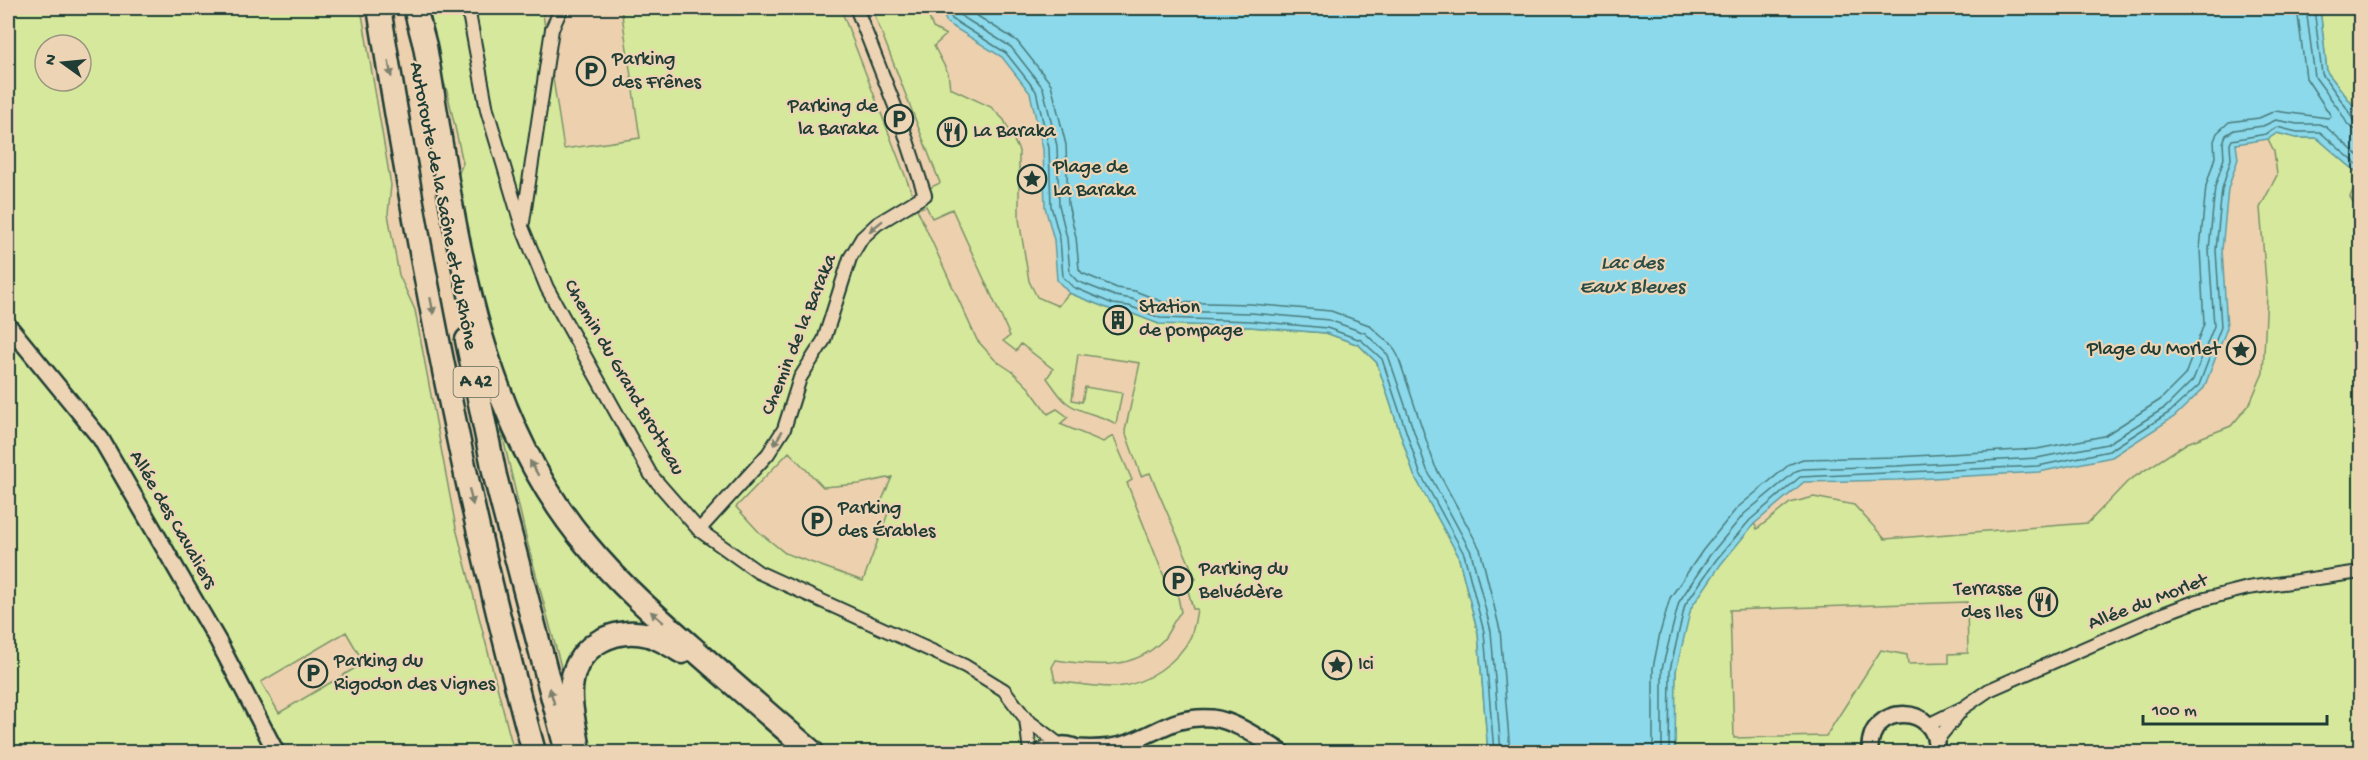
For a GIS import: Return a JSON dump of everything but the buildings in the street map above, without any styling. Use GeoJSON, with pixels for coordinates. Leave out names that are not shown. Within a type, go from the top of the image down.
{"type":"FeatureCollection","features":[{"type":"Feature","properties":{"kind":"highway","name":"Autoroute de la Saône et du Rhône"},"geometry":{"type":"LineString","coordinates":[[406,8],[447,243],[495,476],[567,753]]}},
{"type":"Feature","properties":{"kind":"highway"},"geometry":{"type":"LineString","coordinates":[[415,8],[425,46],[472,303],[487,360],[527,456],[564,516],[614,576],[642,604],[812,753]]}},
{"type":"Feature","properties":{"kind":"highway","name":"Autoroute de la Saône et du Rhône"},"geometry":{"type":"LineString","coordinates":[[379,9],[421,249],[467,477],[511,669],[534,753]]}},
{"type":"Feature","properties":{"kind":"highway"},"geometry":{"type":"LineString","coordinates":[[580,753],[570,697],[572,680],[578,664],[594,644],[611,635],[624,633],[649,635],[665,641],[683,653],[797,753]]}},
{"type":"Feature","properties":{"kind":"street","name":"Chemin du Grand Brotteau"},"geometry":{"type":"LineString","coordinates":[[468,8],[488,110],[522,227],[547,288],[651,475],[699,530],[758,572],[966,666],[1004,690],[1026,719],[1060,745]]}},
{"type":"Feature","properties":{"kind":"street"},"geometry":{"type":"LineString","coordinates":[[522,227],[552,29],[561,9]]}},
{"type":"Feature","properties":{"kind":"street","name":"Chemin de la Baraka"},"geometry":{"type":"LineString","coordinates":[[699,530],[768,454],[784,429],[800,378],[824,340],[850,258],[862,238],[877,224],[926,195],[900,119],[857,10]]}},
{"type":"Feature","properties":{"kind":"street","name":"Allée des Cavaliers"},"geometry":{"type":"LineString","coordinates":[[8,325],[101,439],[218,641],[276,753]]}},
{"type":"Feature","properties":{"kind":"street","name":"Allée du Morlet"},"geometry":{"type":"LineString","coordinates":[[1928,725],[1963,708],[1989,690],[2197,601],[2248,588],[2361,572]]}},
{"type":"Feature","properties":{"kind":"street","name":"Allée du Morlet"},"geometry":{"type":"LineString","coordinates":[[1936,747],[1963,708]]}},
{"type":"Feature","properties":{"kind":"street"},"geometry":{"type":"LineString","coordinates":[[1867,749],[1876,727],[1897,714],[1914,716],[1928,725],[1936,747]]}},
{"type":"Feature","properties":{"kind":"street"},"geometry":{"type":"LineString","coordinates":[[1041,753],[1050,747],[1060,745],[1081,750],[1115,746],[1130,742],[1168,724],[1191,718],[1213,718],[1234,726],[1282,753]]}},
{"type":"Feature","properties":{"kind":"street"},"geometry":{"type":"LineString","coordinates":[[1026,719],[1030,753]]}},
{"type":"Feature","properties":{"kind":"street"},"geometry":{"type":"LineString","coordinates":[[1118,753],[1130,742]]}},
{"type":"Feature","properties":{"kind":"green space"},"geometry":{"type":"Polygon","coordinates":[[[8,8],[361,8],[391,185],[388,214],[399,275],[415,310],[456,528],[514,752],[8,752],[8,8]],[[346,632],[261,682],[279,713],[364,663],[346,632]]]}},
{"type":"Feature","properties":{"kind":"green space"},"geometry":{"type":"Polygon","coordinates":[[[428,8],[542,8],[564,149],[640,138],[621,8],[851,8],[842,12],[913,196],[940,183],[872,8],[929,8],[927,12],[933,28],[946,35],[934,46],[948,73],[950,88],[991,107],[1004,120],[1019,151],[1019,219],[1029,281],[1037,297],[1058,306],[1069,293],[1112,310],[1128,312],[1159,324],[1250,327],[1326,333],[1359,345],[1377,363],[1414,475],[1458,555],[1478,633],[1488,752],[584,752],[527,541],[497,412],[455,183],[463,163],[447,91],[438,67],[428,8]],[[926,206],[917,209],[977,340],[995,360],[1013,372],[1029,388],[1048,414],[1057,409],[1068,417],[1060,424],[1103,442],[1113,436],[1132,480],[1127,483],[1169,589],[1176,587],[1181,612],[1163,640],[1151,650],[1126,662],[1113,664],[1085,664],[1056,660],[1052,667],[1055,681],[1116,687],[1149,677],[1170,663],[1186,646],[1192,633],[1197,609],[1193,609],[1186,583],[1196,579],[1150,473],[1141,476],[1125,431],[1140,363],[1078,354],[1072,400],[1082,402],[1085,387],[1122,393],[1116,424],[1066,402],[1047,378],[1053,369],[1021,344],[1016,351],[1003,341],[1010,336],[952,209],[932,218],[926,206]],[[789,452],[736,507],[759,532],[785,553],[863,581],[888,513],[878,509],[892,477],[859,484],[823,487],[789,452]]]}},
{"type":"Feature","properties":{"kind":"green space"},"geometry":{"type":"Polygon","coordinates":[[[2320,8],[2360,8],[2360,122],[2352,104],[2327,72],[2320,8]]]}},
{"type":"Feature","properties":{"kind":"green space"},"geometry":{"type":"Polygon","coordinates":[[[2277,133],[2296,138],[2317,138],[2360,175],[2350,197],[2353,202],[2360,199],[2360,215],[2357,219],[2360,228],[2360,752],[1675,752],[1677,660],[1685,624],[1704,586],[1754,523],[1757,529],[1790,503],[1814,497],[1854,505],[1885,539],[2088,523],[2128,481],[2187,443],[2231,426],[2249,405],[2263,373],[2267,295],[2260,208],[2277,175],[2274,151],[2268,139],[2277,133]],[[1967,602],[1730,610],[1734,738],[1826,736],[1881,650],[1907,655],[1908,664],[1949,663],[1949,654],[1968,653],[1967,602]]]}},
{"type":"Feature","properties":{"kind":"water","name":"Lac des Eaux Bleues"},"geometry":{"type":"Polygon","coordinates":[[[940,8],[2320,8],[2327,72],[2352,104],[2360,122],[2360,175],[2317,138],[2296,138],[2277,133],[2268,139],[2236,144],[2238,159],[2228,189],[2222,250],[2227,328],[2204,388],[2174,417],[2112,457],[2039,472],[1898,480],[1804,482],[1754,524],[1721,564],[1691,608],[1676,671],[1675,752],[1488,752],[1478,633],[1458,555],[1414,475],[1377,363],[1359,345],[1326,333],[1250,327],[1159,324],[1128,312],[1112,310],[1069,293],[1057,280],[1054,240],[1045,207],[1043,149],[1030,93],[1002,57],[947,23],[940,8]]]}},
{"type":"Feature","properties":{"kind":"place","name":"Parking des Frênes"},"geometry":{"type":"Point","coordinates":[591,71]}},
{"type":"Feature","properties":{"kind":"place","name":"Parking de la Baraka"},"geometry":{"type":"Point","coordinates":[899,119]}},
{"type":"Feature","properties":{"kind":"place","name":"La Baraka"},"geometry":{"type":"Point","coordinates":[952,132]}},
{"type":"Feature","properties":{"kind":"place","name":"Plage de La Baraka"},"geometry":{"type":"Point","coordinates":[1032,179]}},
{"type":"Feature","properties":{"kind":"place","name":"Station de pompage"},"geometry":{"type":"Point","coordinates":[1118,320]}},
{"type":"Feature","properties":{"kind":"place","name":"Plage du Morlet"},"geometry":{"type":"Point","coordinates":[2241,350]}},
{"type":"Feature","properties":{"kind":"place","name":"Parking des Érables"},"geometry":{"type":"Point","coordinates":[817,521]}},
{"type":"Feature","properties":{"kind":"place","name":"Parking du Belvédère"},"geometry":{"type":"Point","coordinates":[1178,581]}},
{"type":"Feature","properties":{"kind":"place","name":"Terrasse des Iles"},"geometry":{"type":"Point","coordinates":[2043,602]}},
{"type":"Feature","properties":{"kind":"place","name":"Ici"},"geometry":{"type":"Point","coordinates":[1337,665]}},
{"type":"Feature","properties":{"kind":"place","name":"Parking du Rigodon des Vignes"},"geometry":{"type":"Point","coordinates":[313,673]}}]}
